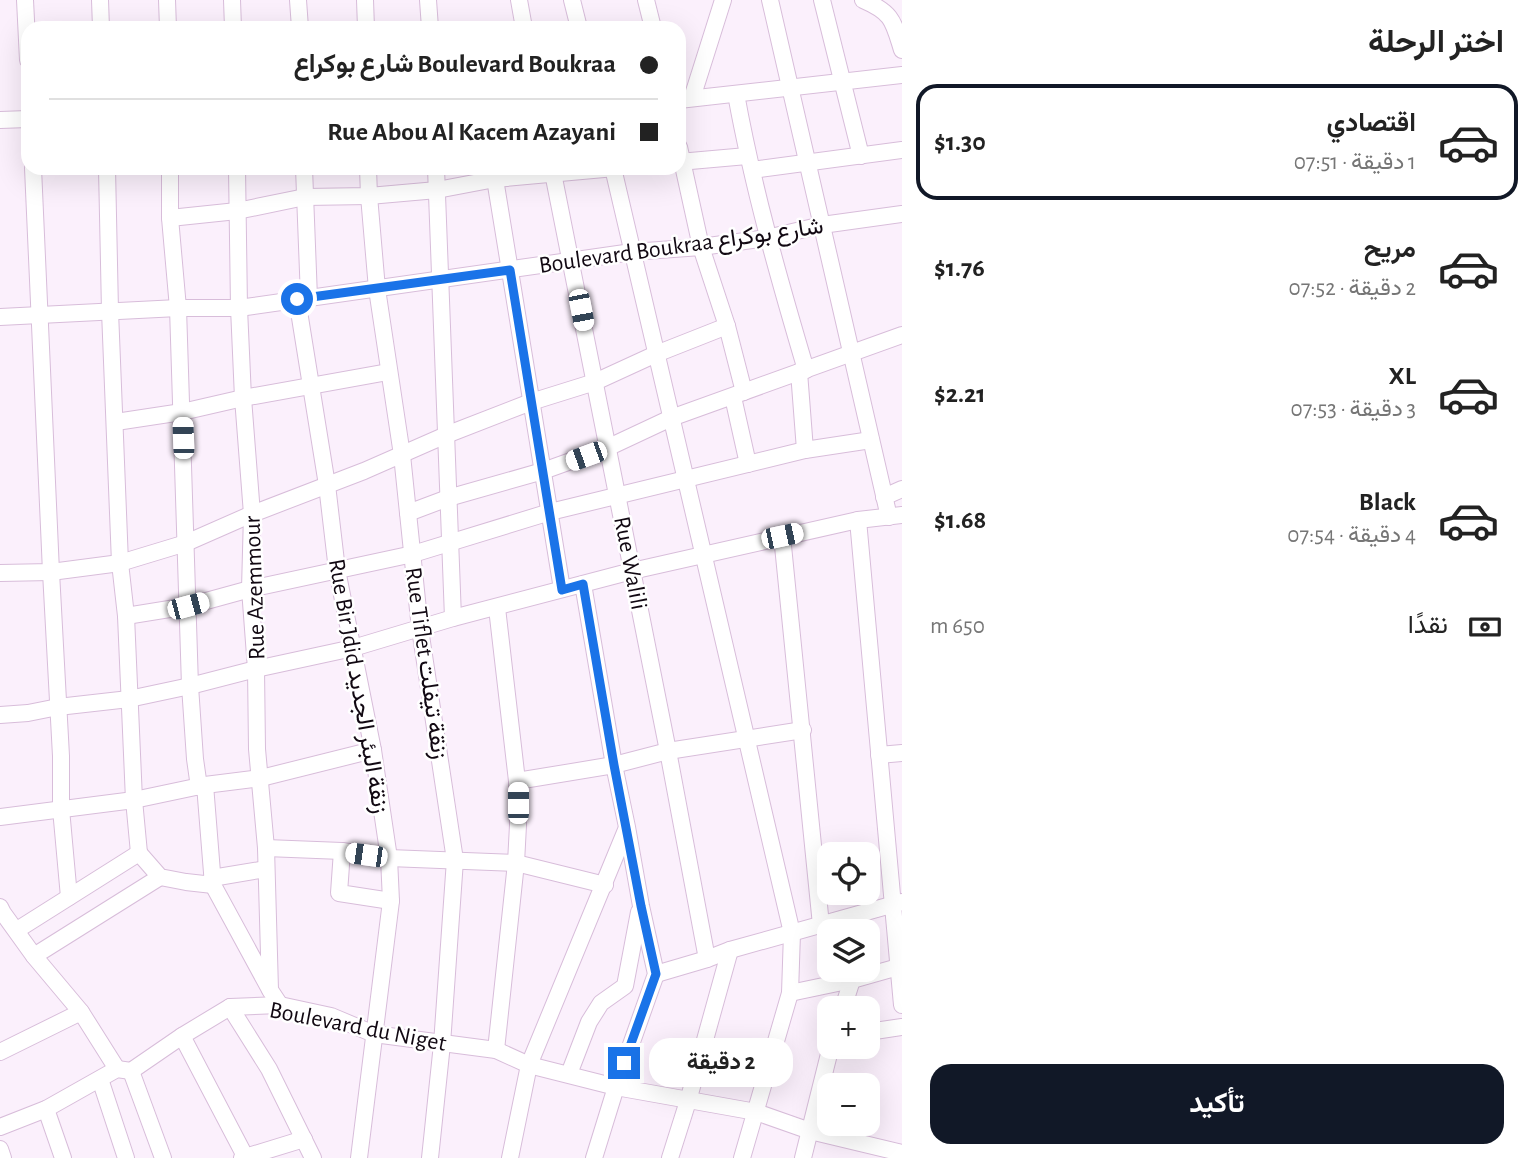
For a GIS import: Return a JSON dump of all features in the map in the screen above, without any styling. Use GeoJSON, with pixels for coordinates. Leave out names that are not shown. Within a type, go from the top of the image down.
{"type":"FeatureCollection","features":[{"type":"Feature","properties":{"kind":"street"},"geometry":{"type":"LineString","coordinates":[[25,0],[26,21]]}},
{"type":"Feature","properties":{"kind":"street"},"geometry":{"type":"LineString","coordinates":[[100,0],[101,21]]}},
{"type":"Feature","properties":{"kind":"street"},"geometry":{"type":"LineString","coordinates":[[167,0],[168,21]]}},
{"type":"Feature","properties":{"kind":"street"},"geometry":{"type":"LineString","coordinates":[[232,0],[233,21]]}},
{"type":"Feature","properties":{"kind":"street"},"geometry":{"type":"LineString","coordinates":[[298,0],[300,21]]}},
{"type":"Feature","properties":{"kind":"street"},"geometry":{"type":"LineString","coordinates":[[366,0],[366,21]]}},
{"type":"Feature","properties":{"kind":"street"},"geometry":{"type":"LineString","coordinates":[[428,0],[430,21]]}},
{"type":"Feature","properties":{"kind":"street"},"geometry":{"type":"LineString","coordinates":[[519,0],[523,21]]}},
{"type":"Feature","properties":{"kind":"street"},"geometry":{"type":"LineString","coordinates":[[572,0],[577,21]]}},
{"type":"Feature","properties":{"kind":"street"},"geometry":{"type":"LineString","coordinates":[[646,0],[649,21]]}},
{"type":"Feature","properties":{"kind":"street"},"geometry":{"type":"LineString","coordinates":[[686,96],[723,0]]}},
{"type":"Feature","properties":{"kind":"street"},"geometry":{"type":"LineString","coordinates":[[0,715],[130,699],[190,686],[353,648],[453,618],[632,571],[858,520],[895,516],[884,497],[770,0]]}},
{"type":"Feature","properties":{"kind":"street"},"geometry":{"type":"LineString","coordinates":[[822,0],[861,156]]}},
{"type":"Feature","properties":{"kind":"street"},"geometry":{"type":"LineString","coordinates":[[863,0],[890,16],[902,50]]}},
{"type":"Feature","properties":{"kind":"street"},"geometry":{"type":"LineString","coordinates":[[686,99],[902,75]]}},
{"type":"Feature","properties":{"kind":"street"},"geometry":{"type":"LineString","coordinates":[[736,94],[767,238],[803,371],[805,450]]}},
{"type":"Feature","properties":{"kind":"street"},"geometry":{"type":"LineString","coordinates":[[0,120],[21,118]]}},
{"type":"Feature","properties":{"kind":"street"},"geometry":{"type":"LineString","coordinates":[[686,158],[750,163],[807,163],[902,150]]}},
{"type":"Feature","properties":{"kind":"street"},"geometry":{"type":"LineString","coordinates":[[33,175],[61,755],[61,809],[69,898]]}},
{"type":"Feature","properties":{"kind":"street"},"geometry":{"type":"LineString","coordinates":[[107,175],[120,563],[126,616],[139,853],[160,877],[186,883],[212,882],[266,869]]}},
{"type":"Feature","properties":{"kind":"street"},"geometry":{"type":"LineString","coordinates":[[170,175],[170,218],[178,308],[190,686],[195,760],[202,786],[212,882],[280,1005]]}},
{"type":"Feature","properties":{"kind":"street","name":"Rue Azemmour"},"geometry":{"type":"LineString","coordinates":[[237,175],[239,308],[252,514],[250,589],[256,669],[257,748],[266,848],[270,990]]}},
{"type":"Feature","properties":{"kind":"street","name":"Rue Bir Jdid زنقة البئر الجديد"},"geometry":{"type":"LineString","coordinates":[[304,175],[303,299],[311,386],[338,570],[373,750],[389,858],[391,901],[359,1158]]}},
{"type":"Feature","properties":{"kind":"street","name":"Rue Tiflet زنقة تيفلت"},"geometry":{"type":"LineString","coordinates":[[368,175],[377,289],[402,455],[420,629],[455,860],[442,1044],[430,1158]]}},
{"type":"Feature","properties":{"kind":"street"},"geometry":{"type":"LineString","coordinates":[[436,175],[453,618]]}},
{"type":"Feature","properties":{"kind":"street"},"geometry":{"type":"LineString","coordinates":[[170,218],[237,211],[305,197],[369,196],[437,190],[524,175]]}},
{"type":"Feature","properties":{"kind":"street","name":"Rue Walili"},"geometry":{"type":"LineString","coordinates":[[554,175],[707,959]]}},
{"type":"Feature","properties":{"kind":"street"},"geometry":{"type":"LineString","coordinates":[[615,175],[792,933],[790,993],[742,1158]]}},
{"type":"Feature","properties":{"kind":"street"},"geometry":{"type":"LineString","coordinates":[[684,175],[701,247],[727,326],[748,464]]}},
{"type":"Feature","properties":{"kind":"street"},"geometry":{"type":"LineString","coordinates":[[495,179],[562,590]]}},
{"type":"Feature","properties":{"kind":"street","name":"Boulevard Boukraa شارع بوكراع"},"geometry":{"type":"LineString","coordinates":[[0,317],[178,308],[239,308],[632,252],[701,247],[767,238],[822,225],[901,218]]}},
{"type":"Feature","properties":{"kind":"street"},"geometry":{"type":"LineString","coordinates":[[0,573],[51,572],[120,563],[186,543],[446,435],[531,402],[595,382],[727,326]]}},
{"type":"Feature","properties":{"kind":"street"},"geometry":{"type":"LineString","coordinates":[[408,513],[607,448],[671,418],[902,335]]}},
{"type":"Feature","properties":{"kind":"street"},"geometry":{"type":"LineString","coordinates":[[116,422],[388,372]]}},
{"type":"Feature","properties":{"kind":"street"},"geometry":{"type":"LineString","coordinates":[[126,616],[188,606],[250,589],[413,554],[550,512],[617,495],[805,450],[871,440]]}},
{"type":"Feature","properties":{"kind":"street"},"geometry":{"type":"LineString","coordinates":[[884,497],[902,489]]}},
{"type":"Feature","properties":{"kind":"street"},"geometry":{"type":"LineString","coordinates":[[858,520],[879,755],[897,903],[902,1005]]}},
{"type":"Feature","properties":{"kind":"street"},"geometry":{"type":"LineString","coordinates":[[782,536],[820,919]]}},
{"type":"Feature","properties":{"kind":"street"},"geometry":{"type":"LineString","coordinates":[[583,584],[614,765],[656,974],[615,1087],[594,1158]]}},
{"type":"Feature","properties":{"kind":"street"},"geometry":{"type":"LineString","coordinates":[[496,1050],[516,863],[517,781],[497,608]]}},
{"type":"Feature","properties":{"kind":"street"},"geometry":{"type":"LineString","coordinates":[[517,781],[614,765],[668,751],[803,730]]}},
{"type":"Feature","properties":{"kind":"street"},"geometry":{"type":"LineString","coordinates":[[0,818],[134,800],[202,786],[261,778],[373,750]]}},
{"type":"Feature","properties":{"kind":"street"},"geometry":{"type":"LineString","coordinates":[[879,755],[902,753]]}},
{"type":"Feature","properties":{"kind":"street"},"geometry":{"type":"LineString","coordinates":[[510,1158],[529,1065],[627,827]]}},
{"type":"Feature","properties":{"kind":"street"},"geometry":{"type":"LineString","coordinates":[[266,848],[342,851],[389,858],[516,863],[605,885]]}},
{"type":"Feature","properties":{"kind":"street"},"geometry":{"type":"LineString","coordinates":[[342,851],[339,893],[391,901]]}},
{"type":"Feature","properties":{"kind":"street"},"geometry":{"type":"LineString","coordinates":[[17,930],[139,853]]}},
{"type":"Feature","properties":{"kind":"street"},"geometry":{"type":"LineString","coordinates":[[34,956],[160,877]]}},
{"type":"Feature","properties":{"kind":"street"},"geometry":{"type":"LineString","coordinates":[[842,919],[897,903]]}},
{"type":"Feature","properties":{"kind":"street"},"geometry":{"type":"LineString","coordinates":[[569,1074],[589,1021],[601,1003],[625,986],[641,906]]}},
{"type":"Feature","properties":{"kind":"street"},"geometry":{"type":"LineString","coordinates":[[0,907],[34,956],[81,1012],[124,1070],[163,1158]]}},
{"type":"Feature","properties":{"kind":"street"},"geometry":{"type":"LineString","coordinates":[[656,974],[817,926]]}},
{"type":"Feature","properties":{"kind":"street"},"geometry":{"type":"LineString","coordinates":[[670,1158],[730,950]]}},
{"type":"Feature","properties":{"kind":"street"},"geometry":{"type":"LineString","coordinates":[[628,964],[645,965],[656,974]]}},
{"type":"Feature","properties":{"kind":"street"},"geometry":{"type":"LineString","coordinates":[[880,972],[901,966]]}},
{"type":"Feature","properties":{"kind":"street"},"geometry":{"type":"LineString","coordinates":[[790,993],[842,982]]}},
{"type":"Feature","properties":{"kind":"street"},"geometry":{"type":"LineString","coordinates":[[625,986],[649,992]]}},
{"type":"Feature","properties":{"kind":"street","name":"Boulevard du Niget"},"geometry":{"type":"LineString","coordinates":[[0,1127],[46,1109],[100,1079],[124,1070],[230,1007],[280,1005],[331,1016],[374,1034],[496,1050],[529,1065],[615,1087],[756,1112],[810,1131],[902,1153]]}},
{"type":"Feature","properties":{"kind":"street"},"geometry":{"type":"LineString","coordinates":[[230,1007],[269,1069],[313,1158]]}},
{"type":"Feature","properties":{"kind":"street"},"geometry":{"type":"LineString","coordinates":[[1,1050],[81,1012]]}},
{"type":"Feature","properties":{"kind":"street"},"geometry":{"type":"LineString","coordinates":[[880,1030],[902,1027]]}},
{"type":"Feature","properties":{"kind":"street"},"geometry":{"type":"LineString","coordinates":[[182,1036],[244,1158],[304,1139]]}},
{"type":"Feature","properties":{"kind":"street"},"geometry":{"type":"LineString","coordinates":[[803,1158],[828,1059]]}},
{"type":"Feature","properties":{"kind":"street"},"geometry":{"type":"LineString","coordinates":[[100,1079],[126,1158]]}},
{"type":"Feature","properties":{"kind":"street"},"geometry":{"type":"LineString","coordinates":[[46,1109],[63,1158]]}},
{"type":"Feature","properties":{"kind":"street"},"geometry":{"type":"LineString","coordinates":[[0,1149],[4,1158]]}},
{"type":"Feature","properties":{"kind":"route"},"geometry":{"type":"LineString","coordinates":[[297,299],[510,270],[562,590],[583,584],[614,765],[656,974],[624,1063]]}}]}
